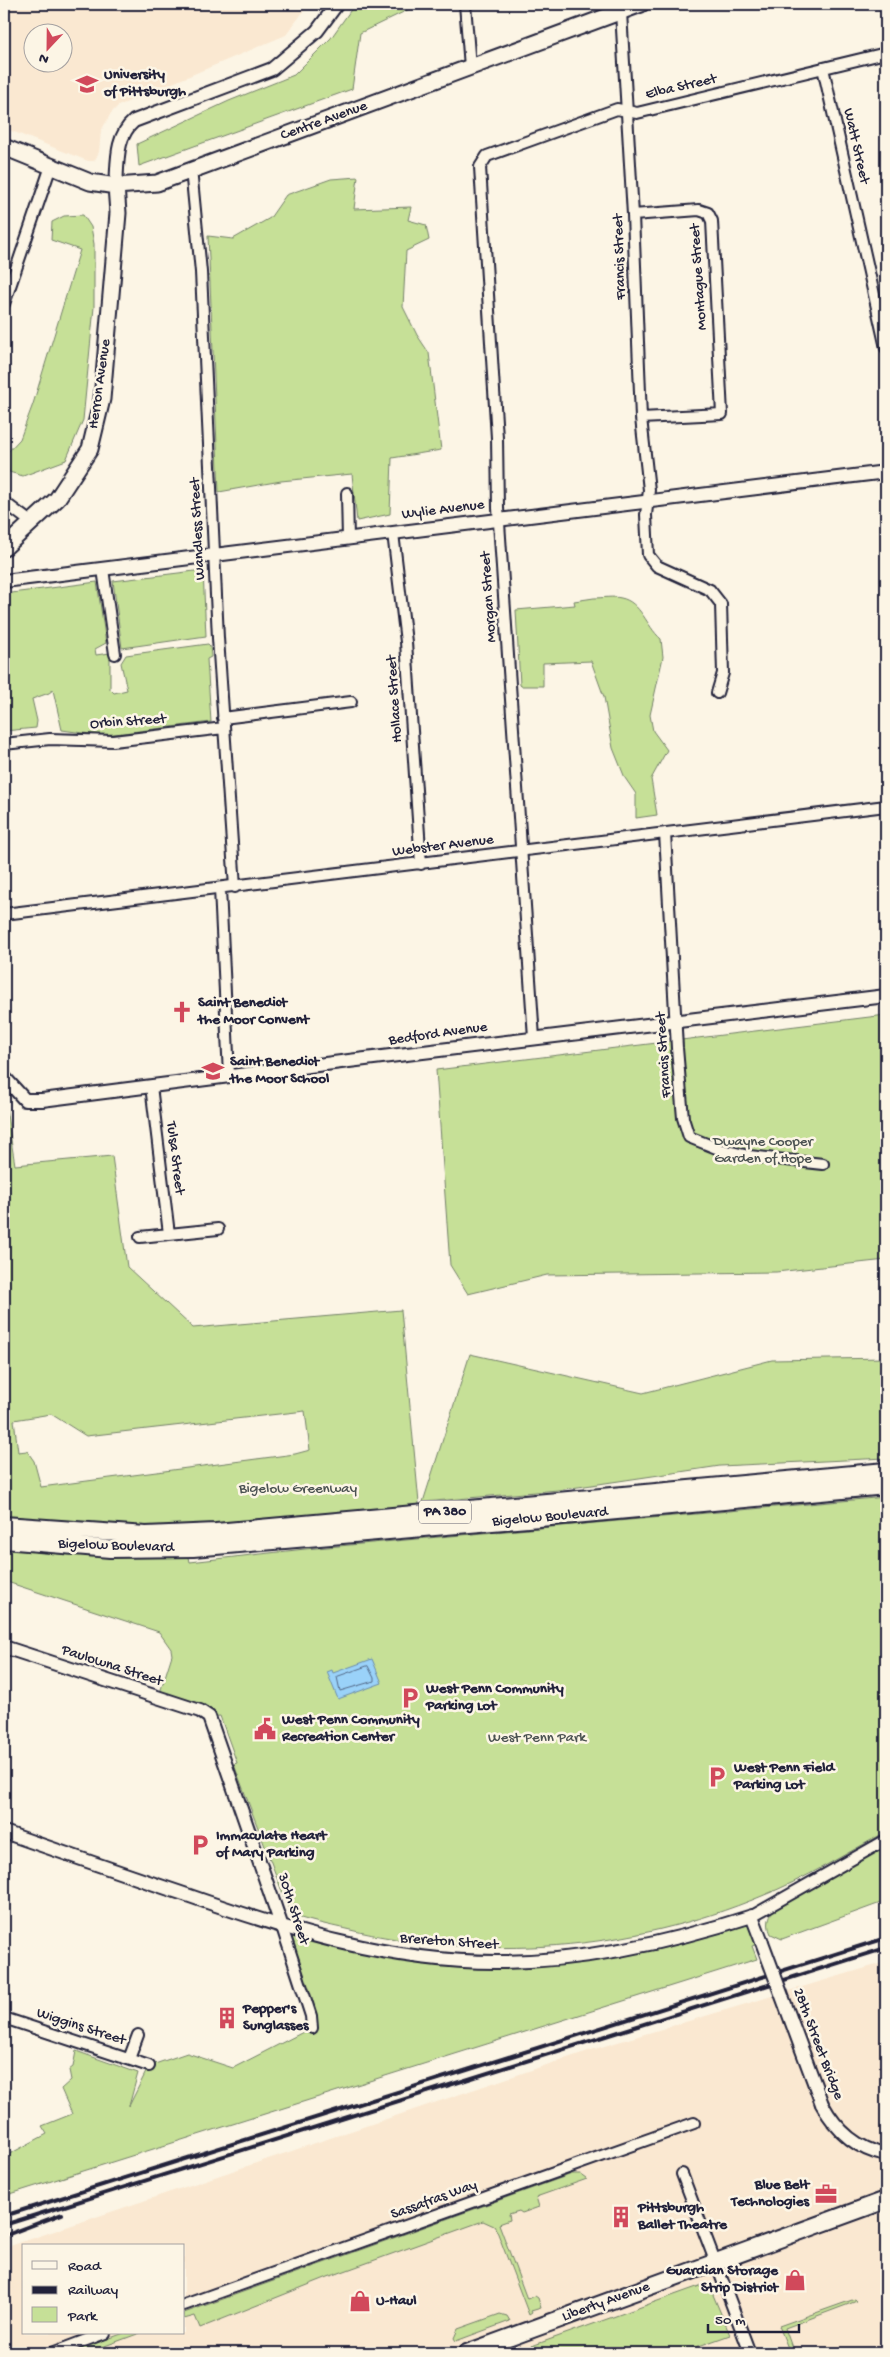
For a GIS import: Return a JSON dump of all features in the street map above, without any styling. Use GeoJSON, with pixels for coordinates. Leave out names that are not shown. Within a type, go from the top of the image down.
{"type":"FeatureCollection","features":[{"type":"Feature","properties":{"kind":"main road","name":"Centre Avenue"},"geometry":{"type":"LineString","coordinates":[[4,147],[90,182],[116,186],[157,183],[641,4]]}},
{"type":"Feature","properties":{"kind":"main road","name":"Herron Avenue"},"geometry":{"type":"LineString","coordinates":[[4,548],[57,499],[90,449],[102,399],[118,213],[116,186]]}},
{"type":"Feature","properties":{"kind":"main road","name":"Bigelow Boulevard"},"geometry":{"type":"LineString","coordinates":[[4,1525],[146,1534],[216,1532],[886,1471]]}},
{"type":"Feature","properties":{"kind":"main road","name":"Bigelow Boulevard"},"geometry":{"type":"LineString","coordinates":[[4,1540],[119,1549],[194,1548],[886,1486]]}},
{"type":"Feature","properties":{"kind":"main road","name":"Liberty Avenue"},"geometry":{"type":"LineString","coordinates":[[467,2353],[886,2200]]}},
{"type":"Feature","properties":{"kind":"street"},"geometry":{"type":"LineString","coordinates":[[116,186],[118,150],[125,128],[134,121],[272,69],[317,31],[337,4]]}},
{"type":"Feature","properties":{"kind":"street"},"geometry":{"type":"LineString","coordinates":[[465,4],[470,67]]}},
{"type":"Feature","properties":{"kind":"street","name":"Francis Street"},"geometry":{"type":"LineString","coordinates":[[621,12],[633,215],[641,418],[648,490],[646,515],[648,555],[657,566],[710,590],[721,604],[723,673],[717,693]]}},
{"type":"Feature","properties":{"kind":"street","name":"Elba Street"},"geometry":{"type":"LineString","coordinates":[[487,156],[617,109],[637,113],[886,53]]}},
{"type":"Feature","properties":{"kind":"street","name":"Watt Street"},"geometry":{"type":"LineString","coordinates":[[823,68],[886,346]]}},
{"type":"Feature","properties":{"kind":"street","name":"Morgan Street"},"geometry":{"type":"LineString","coordinates":[[487,156],[480,167],[496,428],[499,520],[534,1038]]}},
{"type":"Feature","properties":{"kind":"street"},"geometry":{"type":"LineString","coordinates":[[4,304],[51,166]]}},
{"type":"Feature","properties":{"kind":"street","name":"Wandless Street"},"geometry":{"type":"LineString","coordinates":[[192,169],[201,272],[224,723],[235,887]]}},
{"type":"Feature","properties":{"kind":"street","name":"Montague Street"},"geometry":{"type":"LineString","coordinates":[[633,215],[699,210],[708,213],[712,221],[722,414],[641,418]]}},
{"type":"Feature","properties":{"kind":"street","name":"Wylie Avenue"},"geometry":{"type":"LineString","coordinates":[[4,581],[886,472]]}},
{"type":"Feature","properties":{"kind":"street"},"geometry":{"type":"LineString","coordinates":[[347,493],[348,539]]}},
{"type":"Feature","properties":{"kind":"street"},"geometry":{"type":"LineString","coordinates":[[4,502],[32,523]]}},
{"type":"Feature","properties":{"kind":"street","name":"Hollace Street"},"geometry":{"type":"LineString","coordinates":[[393,533],[406,642],[421,864]]}},
{"type":"Feature","properties":{"kind":"street"},"geometry":{"type":"LineString","coordinates":[[102,569],[115,654]]}},
{"type":"Feature","properties":{"kind":"street","name":"Orbin Street"},"geometry":{"type":"LineString","coordinates":[[4,744],[50,739],[113,741],[351,702]]}},
{"type":"Feature","properties":{"kind":"street","name":"Webster Avenue"},"geometry":{"type":"LineString","coordinates":[[4,914],[886,806]]}},
{"type":"Feature","properties":{"kind":"street","name":"Francis Street"},"geometry":{"type":"LineString","coordinates":[[665,833],[683,1118],[689,1137],[718,1149],[749,1156],[823,1164]]}},
{"type":"Feature","properties":{"kind":"street"},"geometry":{"type":"LineString","coordinates":[[220,889],[229,1075]]}},
{"type":"Feature","properties":{"kind":"street","name":"Bedford Avenue"},"geometry":{"type":"LineString","coordinates":[[4,1077],[25,1100],[42,1100],[229,1075],[370,1060],[534,1038],[886,996]]}},
{"type":"Feature","properties":{"kind":"street","name":"Tulsa Street"},"geometry":{"type":"LineString","coordinates":[[151,1086],[169,1234]]}},
{"type":"Feature","properties":{"kind":"street"},"geometry":{"type":"LineString","coordinates":[[140,1237],[218,1229]]}},
{"type":"Feature","properties":{"kind":"street","name":"Paulowna Street"},"geometry":{"type":"LineString","coordinates":[[4,1647],[200,1711],[208,1717]]}},
{"type":"Feature","properties":{"kind":"street","name":"30th Street"},"geometry":{"type":"LineString","coordinates":[[208,1717],[282,1927],[311,2016],[312,2028]]}},
{"type":"Feature","properties":{"kind":"street","name":"Brereton Street"},"geometry":{"type":"LineString","coordinates":[[4,1832],[325,1940],[421,1958],[500,1962],[572,1958],[612,1953],[701,1933],[752,1916],[886,1840]]}},
{"type":"Feature","properties":{"kind":"street","name":"28th Street Bridge"},"geometry":{"type":"LineString","coordinates":[[752,1916],[828,2116],[844,2135],[870,2151],[886,2155]]}},
{"type":"Feature","properties":{"kind":"street","name":"Wiggins Street"},"geometry":{"type":"LineString","coordinates":[[4,2018],[148,2066]]}},
{"type":"Feature","properties":{"kind":"street"},"geometry":{"type":"LineString","coordinates":[[130,2059],[138,2035]]}},
{"type":"Feature","properties":{"kind":"street","name":"Sassafras Way"},"geometry":{"type":"LineString","coordinates":[[185,2304],[694,2123]]}},
{"type":"Feature","properties":{"kind":"street"},"geometry":{"type":"LineString","coordinates":[[682,2174],[750,2353]]}},
{"type":"Feature","properties":{"kind":"street"},"geometry":{"type":"LineString","coordinates":[[52,2353],[102,2334]]}},
{"type":"Feature","properties":{"kind":"shaded area","name":"University of Pittsburgh"},"geometry":{"type":"Polygon","coordinates":[[[4,4],[309,4],[286,35],[118,106],[111,113],[101,131],[99,152],[94,161],[88,161],[4,128],[4,4]]]}},
{"type":"Feature","properties":{"kind":"shaded area"},"geometry":{"type":"Polygon","coordinates":[[[886,1962],[886,2353],[4,2353],[4,2248],[588,2051],[886,1962]]]}},
{"type":"Feature","properties":{"kind":"green space"},"geometry":{"type":"Polygon","coordinates":[[[355,4],[420,4],[360,33],[352,89],[139,166],[137,144],[229,101],[294,75],[331,38],[355,4]]]}},
{"type":"Feature","properties":{"kind":"green space"},"geometry":{"type":"Polygon","coordinates":[[[358,177],[354,209],[411,207],[408,220],[426,225],[429,240],[406,251],[403,307],[417,335],[429,353],[441,450],[392,458],[390,514],[357,521],[352,474],[281,481],[219,492],[208,236],[233,239],[270,218],[286,195],[331,179],[358,177]]]}},
{"type":"Feature","properties":{"kind":"green space"},"geometry":{"type":"Polygon","coordinates":[[[83,215],[91,227],[94,244],[94,307],[83,420],[66,460],[23,476],[9,472],[4,456],[20,439],[33,404],[80,250],[51,240],[52,222],[64,216],[83,215]]]}},
{"type":"Feature","properties":{"kind":"green space"},"geometry":{"type":"Polygon","coordinates":[[[203,570],[206,636],[122,648],[113,581],[203,570]]]}},
{"type":"Feature","properties":{"kind":"green space"},"geometry":{"type":"Polygon","coordinates":[[[97,582],[106,643],[95,649],[96,655],[110,653],[110,689],[114,693],[127,690],[121,663],[126,655],[208,644],[211,657],[207,659],[211,722],[98,735],[62,730],[53,690],[32,699],[37,721],[36,728],[4,731],[4,594],[97,582]]]}},
{"type":"Feature","properties":{"kind":"green space"},"geometry":{"type":"Polygon","coordinates":[[[615,597],[628,600],[634,604],[661,639],[663,657],[650,715],[653,731],[667,750],[651,779],[657,815],[636,818],[636,794],[625,778],[613,748],[604,697],[591,661],[543,663],[543,686],[520,685],[516,610],[575,605],[574,601],[615,597]]]}},
{"type":"Feature","properties":{"kind":"green space","name":"Dwayne Cooper Garden of Hope"},"geometry":{"type":"Polygon","coordinates":[[[886,1015],[886,1260],[776,1272],[547,1275],[468,1294],[450,1265],[436,1070],[886,1015]]]}},
{"type":"Feature","properties":{"kind":"green space","name":"Bigelow Greenway"},"geometry":{"type":"Polygon","coordinates":[[[4,1096],[15,1165],[112,1156],[127,1267],[193,1328],[401,1310],[420,1514],[216,1532],[4,1525],[4,1096]],[[305,1411],[86,1436],[51,1414],[14,1420],[18,1452],[27,1451],[34,1461],[41,1487],[295,1454],[310,1450],[305,1411]]]}},
{"type":"Feature","properties":{"kind":"green space"},"geometry":{"type":"Polygon","coordinates":[[[470,1354],[643,1393],[772,1360],[886,1358],[886,1458],[720,1466],[558,1490],[423,1502],[470,1354]]]}},
{"type":"Feature","properties":{"kind":"green space","name":"West Penn Park"},"geometry":{"type":"Polygon","coordinates":[[[886,1497],[886,1832],[794,1882],[712,1915],[661,1929],[609,1939],[556,1946],[503,1948],[450,1946],[398,1939],[332,1926],[291,1915],[236,1770],[234,1764],[237,1763],[220,1716],[209,1717],[158,1699],[172,1655],[171,1649],[159,1632],[4,1581],[4,1540],[187,1548],[190,1562],[305,1549],[886,1497]]]}},
{"type":"Feature","properties":{"kind":"green space"},"geometry":{"type":"Polygon","coordinates":[[[886,1840],[886,1901],[782,1939],[771,1934],[769,1921],[778,1902],[886,1840]]]}},
{"type":"Feature","properties":{"kind":"green space"},"geometry":{"type":"Polygon","coordinates":[[[752,1916],[762,1942],[752,1946],[757,1959],[4,2196],[4,2157],[47,2134],[42,2126],[72,2114],[61,2089],[71,2080],[69,2070],[73,2067],[76,2051],[138,2073],[129,2106],[149,2066],[187,2053],[233,2068],[311,2028],[282,1927],[388,1953],[572,1958],[752,1916]]]}},
{"type":"Feature","properties":{"kind":"green space"},"geometry":{"type":"Polygon","coordinates":[[[572,2174],[580,2174],[587,2179],[536,2197],[539,2207],[522,2213],[519,2211],[509,2214],[510,2220],[499,2224],[527,2299],[535,2296],[538,2298],[541,2308],[531,2311],[532,2313],[529,2315],[497,2231],[494,2226],[483,2221],[328,2277],[200,2328],[195,2316],[185,2319],[185,2313],[572,2174]]]}},
{"type":"Feature","properties":{"kind":"green space"},"geometry":{"type":"Polygon","coordinates":[[[708,2283],[730,2335],[679,2353],[512,2353],[708,2283]]]}},
{"type":"Feature","properties":{"kind":"green space"},"geometry":{"type":"Polygon","coordinates":[[[855,2299],[857,2301],[785,2328],[794,2353],[790,2353],[779,2326],[855,2299]]]}},
{"type":"Feature","properties":{"kind":"green space"},"geometry":{"type":"Polygon","coordinates":[[[500,2314],[507,2316],[510,2321],[456,2341],[454,2338],[458,2329],[500,2314]]]}},
{"type":"Feature","properties":{"kind":"green space"},"geometry":{"type":"Polygon","coordinates":[[[121,2334],[137,2334],[86,2353],[69,2353],[121,2334]]]}},
{"type":"Feature","properties":{"kind":"water"},"geometry":{"type":"Polygon","coordinates":[[[372,1659],[382,1683],[338,1699],[327,1672],[332,1670],[333,1673],[372,1659]]]}},
{"type":"Feature","properties":{"kind":"railway"},"geometry":{"type":"LineString","coordinates":[[4,2216],[886,1938]]}},
{"type":"Feature","properties":{"kind":"railway"},"geometry":{"type":"LineString","coordinates":[[4,2225],[886,1948]]}},
{"type":"Feature","properties":{"kind":"railway"},"geometry":{"type":"LineString","coordinates":[[4,2236],[62,2214]]}},
{"type":"Feature","properties":{"kind":"place","name":"University of Pittsburgh"},"geometry":{"type":"Point","coordinates":[87,84]}},
{"type":"Feature","properties":{"kind":"place","name":"Saint Benedict the Moor Convent"},"geometry":{"type":"Point","coordinates":[182,1012]}},
{"type":"Feature","properties":{"kind":"place","name":"Saint Benedict the Moor School"},"geometry":{"type":"Point","coordinates":[213,1071]}},
{"type":"Feature","properties":{"kind":"place","name":"West Penn Community Parking Lot"},"geometry":{"type":"Point","coordinates":[410,1698]}},
{"type":"Feature","properties":{"kind":"place","name":"West Penn Community Recreation Center"},"geometry":{"type":"Point","coordinates":[265,1729]}},
{"type":"Feature","properties":{"kind":"place","name":"West Penn Field Parking Lot"},"geometry":{"type":"Point","coordinates":[717,1777]}},
{"type":"Feature","properties":{"kind":"place","name":"Immaculate Heart of Mary Parking"},"geometry":{"type":"Point","coordinates":[200,1845]}},
{"type":"Feature","properties":{"kind":"place","name":"Pepper's Sunglasses"},"geometry":{"type":"Point","coordinates":[227,2018]}},
{"type":"Feature","properties":{"kind":"place","name":"Blue Belt Technologies"},"geometry":{"type":"Point","coordinates":[826,2194]}},
{"type":"Feature","properties":{"kind":"place","name":"Pittsburgh Ballet Theatre"},"geometry":{"type":"Point","coordinates":[621,2217]}},
{"type":"Feature","properties":{"kind":"place","name":"Guardian Storage Strip District"},"geometry":{"type":"Point","coordinates":[795,2280]}},
{"type":"Feature","properties":{"kind":"place","name":"U-Haul"},"geometry":{"type":"Point","coordinates":[360,2301]}}]}
